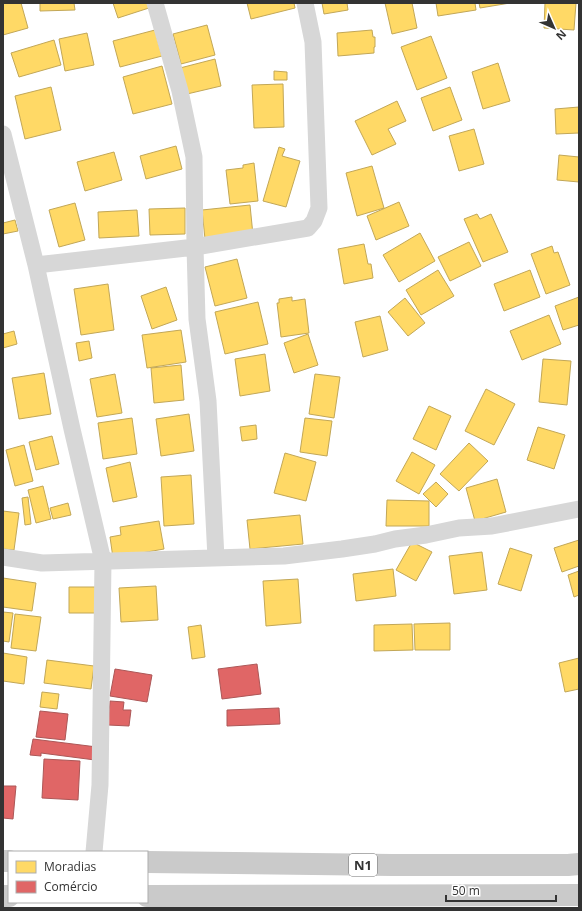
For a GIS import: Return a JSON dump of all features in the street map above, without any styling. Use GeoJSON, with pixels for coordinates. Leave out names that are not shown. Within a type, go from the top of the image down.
{"type":"FeatureCollection","features":[{"type":"Feature","properties":{"kind":"main road","name":"N1"},"geometry":{"type":"LineString","coordinates":[[148,862],[392,866],[579,864]]}},
{"type":"Feature","properties":{"kind":"main road","name":"N1"},"geometry":{"type":"LineString","coordinates":[[148,896],[579,895]]}},
{"type":"Feature","properties":{"kind":"street"},"geometry":{"type":"LineString","coordinates":[[155,3],[180,91],[194,157],[197,319],[208,401],[216,558]]}},
{"type":"Feature","properties":{"kind":"street"},"geometry":{"type":"LineString","coordinates":[[36,265],[195,247],[308,228],[314,221],[319,208],[313,42],[305,3]]}},
{"type":"Feature","properties":{"kind":"street"},"geometry":{"type":"LineString","coordinates":[[3,134],[36,265],[70,422],[103,561],[100,785],[94,851]]}},
{"type":"Feature","properties":{"kind":"street"},"geometry":{"type":"LineString","coordinates":[[3,557],[42,563],[284,556],[342,549],[460,528],[492,526],[579,509]]}},
{"type":"Feature","properties":{"kind":"building: Moradias"},"geometry":{"type":"Polygon","coordinates":[[[3,3],[21,3],[28,28],[3,35],[3,3]]]}},
{"type":"Feature","properties":{"kind":"building: Moradias"},"geometry":{"type":"Polygon","coordinates":[[[40,3],[74,3],[75,10],[40,11],[40,3]]]}},
{"type":"Feature","properties":{"kind":"building: Moradias"},"geometry":{"type":"Polygon","coordinates":[[[113,3],[150,3],[152,7],[118,18],[113,3]]]}},
{"type":"Feature","properties":{"kind":"building: Moradias"},"geometry":{"type":"Polygon","coordinates":[[[247,3],[294,3],[295,8],[251,19],[247,3]]]}},
{"type":"Feature","properties":{"kind":"building: Moradias"},"geometry":{"type":"Polygon","coordinates":[[[322,3],[347,3],[348,10],[324,14],[322,3]]]}},
{"type":"Feature","properties":{"kind":"building: Moradias"},"geometry":{"type":"Polygon","coordinates":[[[385,3],[412,3],[417,28],[392,34],[385,3]]]}},
{"type":"Feature","properties":{"kind":"building: Moradias"},"geometry":{"type":"Polygon","coordinates":[[[436,3],[475,3],[476,10],[438,16],[436,3]]]}},
{"type":"Feature","properties":{"kind":"building: Moradias"},"geometry":{"type":"Polygon","coordinates":[[[479,3],[510,3],[480,8],[479,3]]]}},
{"type":"Feature","properties":{"kind":"building: Moradias"},"geometry":{"type":"Polygon","coordinates":[[[545,3],[576,3],[574,30],[544,28],[545,3]]]}},
{"type":"Feature","properties":{"kind":"building: Moradias"},"geometry":{"type":"Polygon","coordinates":[[[207,25],[215,55],[181,64],[173,34],[207,25]]]}},
{"type":"Feature","properties":{"kind":"building: Moradias"},"geometry":{"type":"Polygon","coordinates":[[[155,30],[162,56],[120,67],[113,41],[155,30]]]}},
{"type":"Feature","properties":{"kind":"building: Moradias"},"geometry":{"type":"Polygon","coordinates":[[[372,30],[373,37],[375,37],[374,53],[338,56],[337,33],[372,30]]]}},
{"type":"Feature","properties":{"kind":"building: Moradias"},"geometry":{"type":"Polygon","coordinates":[[[87,33],[94,65],[65,71],[59,39],[87,33]]]}},
{"type":"Feature","properties":{"kind":"building: Moradias"},"geometry":{"type":"Polygon","coordinates":[[[431,36],[447,78],[417,90],[401,47],[431,36]]]}},
{"type":"Feature","properties":{"kind":"building: Moradias"},"geometry":{"type":"Polygon","coordinates":[[[54,40],[61,65],[19,77],[11,53],[54,40]]]}},
{"type":"Feature","properties":{"kind":"building: Moradias"},"geometry":{"type":"Polygon","coordinates":[[[215,59],[221,86],[187,94],[180,68],[215,59]]]}},
{"type":"Feature","properties":{"kind":"building: Moradias"},"geometry":{"type":"Polygon","coordinates":[[[498,63],[510,101],[483,109],[472,72],[498,63]]]}},
{"type":"Feature","properties":{"kind":"building: Moradias"},"geometry":{"type":"Polygon","coordinates":[[[162,66],[172,104],[133,114],[123,77],[162,66]]]}},
{"type":"Feature","properties":{"kind":"building: Moradias"},"geometry":{"type":"Polygon","coordinates":[[[274,71],[287,72],[287,80],[274,80],[274,71]]]}},
{"type":"Feature","properties":{"kind":"building: Moradias"},"geometry":{"type":"Polygon","coordinates":[[[283,84],[284,127],[254,128],[252,85],[283,84]]]}},
{"type":"Feature","properties":{"kind":"building: Moradias"},"geometry":{"type":"Polygon","coordinates":[[[51,87],[61,130],[25,139],[15,96],[51,87]]]}},
{"type":"Feature","properties":{"kind":"building: Moradias"},"geometry":{"type":"Polygon","coordinates":[[[450,87],[462,120],[433,131],[421,98],[450,87]]]}},
{"type":"Feature","properties":{"kind":"building: Moradias"},"geometry":{"type":"Polygon","coordinates":[[[397,101],[406,121],[388,129],[396,144],[372,155],[355,121],[397,101]]]}},
{"type":"Feature","properties":{"kind":"building: Moradias"},"geometry":{"type":"Polygon","coordinates":[[[579,107],[579,133],[556,134],[555,109],[579,107]]]}},
{"type":"Feature","properties":{"kind":"building: Moradias"},"geometry":{"type":"Polygon","coordinates":[[[474,129],[484,164],[459,171],[449,136],[474,129]]]}},
{"type":"Feature","properties":{"kind":"building: Moradias"},"geometry":{"type":"Polygon","coordinates":[[[176,146],[182,169],[146,179],[140,156],[176,146]]]}},
{"type":"Feature","properties":{"kind":"building: Moradias"},"geometry":{"type":"Polygon","coordinates":[[[279,147],[285,149],[282,156],[300,161],[286,207],[263,201],[279,147]]]}},
{"type":"Feature","properties":{"kind":"building: Moradias"},"geometry":{"type":"Polygon","coordinates":[[[114,152],[122,180],[85,191],[77,162],[114,152]]]}},
{"type":"Feature","properties":{"kind":"building: Moradias"},"geometry":{"type":"Polygon","coordinates":[[[559,155],[579,157],[579,182],[557,180],[559,155]]]}},
{"type":"Feature","properties":{"kind":"building: Moradias"},"geometry":{"type":"Polygon","coordinates":[[[254,163],[258,201],[230,204],[226,170],[243,168],[243,165],[254,163]]]}},
{"type":"Feature","properties":{"kind":"building: Moradias"},"geometry":{"type":"Polygon","coordinates":[[[372,166],[384,208],[357,216],[346,173],[372,166]]]}},
{"type":"Feature","properties":{"kind":"building: Moradias"},"geometry":{"type":"Polygon","coordinates":[[[399,202],[409,226],[376,240],[367,216],[399,202]]]}},
{"type":"Feature","properties":{"kind":"building: Moradias"},"geometry":{"type":"Polygon","coordinates":[[[75,203],[85,240],[59,247],[49,210],[75,203]]]}},
{"type":"Feature","properties":{"kind":"building: Moradias"},"geometry":{"type":"Polygon","coordinates":[[[250,205],[253,235],[205,239],[202,210],[250,205]]]}},
{"type":"Feature","properties":{"kind":"building: Moradias"},"geometry":{"type":"Polygon","coordinates":[[[185,208],[185,234],[150,235],[149,209],[185,208]]]}},
{"type":"Feature","properties":{"kind":"building: Moradias"},"geometry":{"type":"Polygon","coordinates":[[[137,210],[139,236],[99,238],[98,212],[137,210]]]}},
{"type":"Feature","properties":{"kind":"building: Moradias"},"geometry":{"type":"Polygon","coordinates":[[[477,214],[480,219],[491,214],[508,252],[483,262],[464,219],[477,214]]]}},
{"type":"Feature","properties":{"kind":"building: Moradias"},"geometry":{"type":"Polygon","coordinates":[[[15,220],[18,231],[3,234],[3,223],[15,220]]]}},
{"type":"Feature","properties":{"kind":"building: Moradias"},"geometry":{"type":"Polygon","coordinates":[[[420,233],[435,261],[399,282],[383,255],[420,233]]]}},
{"type":"Feature","properties":{"kind":"building: Moradias"},"geometry":{"type":"Polygon","coordinates":[[[469,242],[481,266],[450,281],[438,257],[469,242]]]}},
{"type":"Feature","properties":{"kind":"building: Moradias"},"geometry":{"type":"Polygon","coordinates":[[[364,244],[368,264],[371,264],[373,278],[344,284],[338,249],[364,244]]]}},
{"type":"Feature","properties":{"kind":"building: Moradias"},"geometry":{"type":"Polygon","coordinates":[[[552,246],[554,253],[558,252],[570,285],[546,294],[531,254],[552,246]]]}},
{"type":"Feature","properties":{"kind":"building: Moradias"},"geometry":{"type":"Polygon","coordinates":[[[237,259],[247,298],[215,306],[205,267],[237,259]]]}},
{"type":"Feature","properties":{"kind":"building: Moradias"},"geometry":{"type":"Polygon","coordinates":[[[438,270],[454,296],[421,315],[406,290],[438,270]]]}},
{"type":"Feature","properties":{"kind":"building: Moradias"},"geometry":{"type":"Polygon","coordinates":[[[530,270],[540,297],[504,311],[494,284],[530,270]]]}},
{"type":"Feature","properties":{"kind":"building: Moradias"},"geometry":{"type":"Polygon","coordinates":[[[108,284],[114,330],[81,335],[74,289],[108,284]]]}},
{"type":"Feature","properties":{"kind":"building: Moradias"},"geometry":{"type":"Polygon","coordinates":[[[166,287],[177,320],[152,329],[141,296],[166,287]]]}},
{"type":"Feature","properties":{"kind":"building: Moradias"},"geometry":{"type":"Polygon","coordinates":[[[292,297],[292,301],[305,299],[309,333],[281,337],[277,303],[279,303],[279,299],[292,297]]]}},
{"type":"Feature","properties":{"kind":"building: Moradias"},"geometry":{"type":"Polygon","coordinates":[[[579,297],[579,325],[563,330],[555,306],[579,297]]]}},
{"type":"Feature","properties":{"kind":"building: Moradias"},"geometry":{"type":"Polygon","coordinates":[[[405,298],[425,323],[408,336],[388,312],[405,298]]]}},
{"type":"Feature","properties":{"kind":"building: Moradias"},"geometry":{"type":"Polygon","coordinates":[[[258,302],[268,344],[225,354],[215,312],[258,302]]]}},
{"type":"Feature","properties":{"kind":"building: Moradias"},"geometry":{"type":"Polygon","coordinates":[[[549,315],[561,344],[522,360],[510,331],[549,315]]]}},
{"type":"Feature","properties":{"kind":"building: Moradias"},"geometry":{"type":"Polygon","coordinates":[[[380,316],[388,350],[363,357],[355,322],[380,316]]]}},
{"type":"Feature","properties":{"kind":"building: Moradias"},"geometry":{"type":"Polygon","coordinates":[[[181,330],[186,362],[147,368],[142,335],[181,330]]]}},
{"type":"Feature","properties":{"kind":"building: Moradias"},"geometry":{"type":"Polygon","coordinates":[[[14,331],[17,344],[3,348],[3,334],[14,331]]]}},
{"type":"Feature","properties":{"kind":"building: Moradias"},"geometry":{"type":"Polygon","coordinates":[[[308,334],[318,365],[294,373],[284,343],[308,334]]]}},
{"type":"Feature","properties":{"kind":"building: Moradias"},"geometry":{"type":"Polygon","coordinates":[[[89,341],[92,358],[79,361],[76,343],[89,341]]]}},
{"type":"Feature","properties":{"kind":"building: Moradias"},"geometry":{"type":"Polygon","coordinates":[[[265,354],[270,391],[240,396],[235,359],[265,354]]]}},
{"type":"Feature","properties":{"kind":"building: Moradias"},"geometry":{"type":"Polygon","coordinates":[[[543,359],[571,361],[567,405],[539,402],[543,359]]]}},
{"type":"Feature","properties":{"kind":"building: Moradias"},"geometry":{"type":"Polygon","coordinates":[[[181,365],[184,400],[154,403],[151,368],[181,365]]]}},
{"type":"Feature","properties":{"kind":"building: Moradias"},"geometry":{"type":"Polygon","coordinates":[[[44,373],[51,414],[19,419],[12,378],[44,373]]]}},
{"type":"Feature","properties":{"kind":"building: Moradias"},"geometry":{"type":"Polygon","coordinates":[[[115,374],[122,413],[97,417],[90,379],[115,374]]]}},
{"type":"Feature","properties":{"kind":"building: Moradias"},"geometry":{"type":"Polygon","coordinates":[[[315,374],[340,377],[334,418],[309,414],[315,374]]]}},
{"type":"Feature","properties":{"kind":"building: Moradias"},"geometry":{"type":"Polygon","coordinates":[[[486,389],[515,404],[494,445],[465,431],[486,389]]]}},
{"type":"Feature","properties":{"kind":"building: Moradias"},"geometry":{"type":"Polygon","coordinates":[[[429,406],[451,416],[436,450],[413,439],[429,406]]]}},
{"type":"Feature","properties":{"kind":"building: Moradias"},"geometry":{"type":"Polygon","coordinates":[[[189,414],[194,451],[161,456],[156,419],[189,414]]]}},
{"type":"Feature","properties":{"kind":"building: Moradias"},"geometry":{"type":"Polygon","coordinates":[[[132,418],[137,454],[103,459],[98,423],[132,418]]]}},
{"type":"Feature","properties":{"kind":"building: Moradias"},"geometry":{"type":"Polygon","coordinates":[[[305,418],[332,421],[327,456],[300,452],[305,418]]]}},
{"type":"Feature","properties":{"kind":"building: Moradias"},"geometry":{"type":"Polygon","coordinates":[[[256,425],[257,439],[242,441],[240,427],[256,425]]]}},
{"type":"Feature","properties":{"kind":"building: Moradias"},"geometry":{"type":"Polygon","coordinates":[[[538,427],[565,435],[554,469],[527,460],[538,427]]]}},
{"type":"Feature","properties":{"kind":"building: Moradias"},"geometry":{"type":"Polygon","coordinates":[[[52,436],[59,464],[36,470],[29,442],[52,436]]]}},
{"type":"Feature","properties":{"kind":"building: Moradias"},"geometry":{"type":"Polygon","coordinates":[[[469,443],[488,461],[459,491],[440,474],[469,443]]]}},
{"type":"Feature","properties":{"kind":"building: Moradias"},"geometry":{"type":"Polygon","coordinates":[[[24,445],[33,481],[15,486],[6,450],[24,445]]]}},
{"type":"Feature","properties":{"kind":"building: Moradias"},"geometry":{"type":"Polygon","coordinates":[[[412,452],[435,465],[419,494],[396,481],[412,452]]]}},
{"type":"Feature","properties":{"kind":"building: Moradias"},"geometry":{"type":"Polygon","coordinates":[[[285,453],[316,462],[306,501],[274,493],[285,453]]]}},
{"type":"Feature","properties":{"kind":"building: Moradias"},"geometry":{"type":"Polygon","coordinates":[[[130,462],[137,497],[113,502],[106,468],[130,462]]]}},
{"type":"Feature","properties":{"kind":"building: Moradias"},"geometry":{"type":"Polygon","coordinates":[[[191,475],[194,524],[164,526],[161,477],[191,475]]]}},
{"type":"Feature","properties":{"kind":"building: Moradias"},"geometry":{"type":"Polygon","coordinates":[[[497,479],[506,512],[475,521],[466,488],[497,479]]]}},
{"type":"Feature","properties":{"kind":"building: Moradias"},"geometry":{"type":"Polygon","coordinates":[[[436,482],[448,494],[436,507],[423,494],[436,482]]]}},
{"type":"Feature","properties":{"kind":"building: Moradias"},"geometry":{"type":"Polygon","coordinates":[[[43,486],[51,519],[36,523],[28,490],[43,486]]]}},
{"type":"Feature","properties":{"kind":"building: Moradias"},"geometry":{"type":"Polygon","coordinates":[[[28,497],[31,524],[25,525],[22,498],[28,497]]]}},
{"type":"Feature","properties":{"kind":"building: Moradias"},"geometry":{"type":"Polygon","coordinates":[[[387,500],[429,501],[429,526],[386,526],[387,500]]]}},
{"type":"Feature","properties":{"kind":"building: Moradias"},"geometry":{"type":"Polygon","coordinates":[[[68,503],[71,515],[53,519],[50,508],[68,503]]]}},
{"type":"Feature","properties":{"kind":"building: Moradias"},"geometry":{"type":"Polygon","coordinates":[[[3,511],[19,513],[14,550],[3,549],[3,511]]]}},
{"type":"Feature","properties":{"kind":"building: Moradias"},"geometry":{"type":"Polygon","coordinates":[[[300,515],[303,544],[250,549],[247,520],[300,515]]]}},
{"type":"Feature","properties":{"kind":"building: Moradias"},"geometry":{"type":"Polygon","coordinates":[[[159,521],[164,549],[113,558],[110,537],[121,535],[120,527],[159,521]]]}},
{"type":"Feature","properties":{"kind":"building: Moradias"},"geometry":{"type":"Polygon","coordinates":[[[579,540],[579,566],[562,572],[554,548],[579,540]]]}},
{"type":"Feature","properties":{"kind":"building: Moradias"},"geometry":{"type":"Polygon","coordinates":[[[412,542],[432,552],[416,581],[396,570],[412,542]]]}},
{"type":"Feature","properties":{"kind":"building: Moradias"},"geometry":{"type":"Polygon","coordinates":[[[510,548],[532,555],[521,591],[498,584],[510,548]]]}},
{"type":"Feature","properties":{"kind":"building: Moradias"},"geometry":{"type":"Polygon","coordinates":[[[482,552],[487,590],[454,594],[449,556],[482,552]]]}},
{"type":"Feature","properties":{"kind":"building: Moradias"},"geometry":{"type":"Polygon","coordinates":[[[393,569],[396,596],[356,601],[353,574],[393,569]]]}},
{"type":"Feature","properties":{"kind":"building: Moradias"},"geometry":{"type":"Polygon","coordinates":[[[579,571],[579,595],[574,597],[568,575],[579,571]]]}},
{"type":"Feature","properties":{"kind":"building: Moradias"},"geometry":{"type":"Polygon","coordinates":[[[3,578],[36,583],[32,611],[3,607],[3,578]]]}},
{"type":"Feature","properties":{"kind":"building: Moradias"},"geometry":{"type":"Polygon","coordinates":[[[298,579],[301,623],[266,626],[263,581],[298,579]]]}},
{"type":"Feature","properties":{"kind":"building: Moradias"},"geometry":{"type":"Polygon","coordinates":[[[156,586],[158,620],[121,622],[119,588],[156,586]]]}},
{"type":"Feature","properties":{"kind":"building: Moradias"},"geometry":{"type":"Polygon","coordinates":[[[69,587],[99,587],[99,613],[69,613],[69,587]]]}},
{"type":"Feature","properties":{"kind":"building: Moradias"},"geometry":{"type":"Polygon","coordinates":[[[3,612],[13,613],[9,642],[3,641],[3,612]]]}},
{"type":"Feature","properties":{"kind":"building: Moradias"},"geometry":{"type":"Polygon","coordinates":[[[15,614],[41,617],[36,651],[11,648],[15,614]]]}},
{"type":"Feature","properties":{"kind":"building: Moradias"},"geometry":{"type":"Polygon","coordinates":[[[450,623],[450,650],[415,650],[414,624],[450,623]]]}},
{"type":"Feature","properties":{"kind":"building: Moradias"},"geometry":{"type":"Polygon","coordinates":[[[412,624],[413,650],[374,651],[374,625],[412,624]]]}},
{"type":"Feature","properties":{"kind":"building: Moradias"},"geometry":{"type":"Polygon","coordinates":[[[201,625],[205,657],[192,659],[188,627],[201,625]]]}},
{"type":"Feature","properties":{"kind":"building: Moradias"},"geometry":{"type":"Polygon","coordinates":[[[3,653],[27,657],[24,684],[3,681],[3,653]]]}},
{"type":"Feature","properties":{"kind":"building: Moradias"},"geometry":{"type":"Polygon","coordinates":[[[579,658],[579,689],[565,692],[559,663],[579,658]]]}},
{"type":"Feature","properties":{"kind":"building: Moradias"},"geometry":{"type":"Polygon","coordinates":[[[47,660],[94,666],[91,689],[44,683],[47,660]]]}},
{"type":"Feature","properties":{"kind":"building: Moradias"},"geometry":{"type":"Polygon","coordinates":[[[42,692],[59,694],[57,709],[40,707],[42,692]]]}},
{"type":"Feature","properties":{"kind":"building: Comércio"},"geometry":{"type":"Polygon","coordinates":[[[257,664],[261,694],[222,699],[218,669],[257,664]]]}},
{"type":"Feature","properties":{"kind":"building: Comércio"},"geometry":{"type":"Polygon","coordinates":[[[115,669],[152,675],[147,702],[110,696],[115,669]]]}},
{"type":"Feature","properties":{"kind":"building: Comércio"},"geometry":{"type":"Polygon","coordinates":[[[110,701],[124,702],[123,710],[131,710],[129,726],[108,725],[110,701]]]}},
{"type":"Feature","properties":{"kind":"building: Comércio"},"geometry":{"type":"Polygon","coordinates":[[[279,708],[280,724],[227,726],[227,710],[279,708]]]}},
{"type":"Feature","properties":{"kind":"building: Comércio"},"geometry":{"type":"Polygon","coordinates":[[[40,711],[68,714],[65,740],[36,737],[40,711]]]}},
{"type":"Feature","properties":{"kind":"building: Comércio"},"geometry":{"type":"Polygon","coordinates":[[[33,739],[97,747],[95,760],[41,753],[41,756],[30,755],[33,739]]]}},
{"type":"Feature","properties":{"kind":"building: Comércio"},"geometry":{"type":"Polygon","coordinates":[[[44,759],[80,761],[78,800],[42,798],[44,759]]]}},
{"type":"Feature","properties":{"kind":"building: Comércio"},"geometry":{"type":"Polygon","coordinates":[[[3,786],[16,786],[13,819],[3,818],[3,786]]]}}]}
